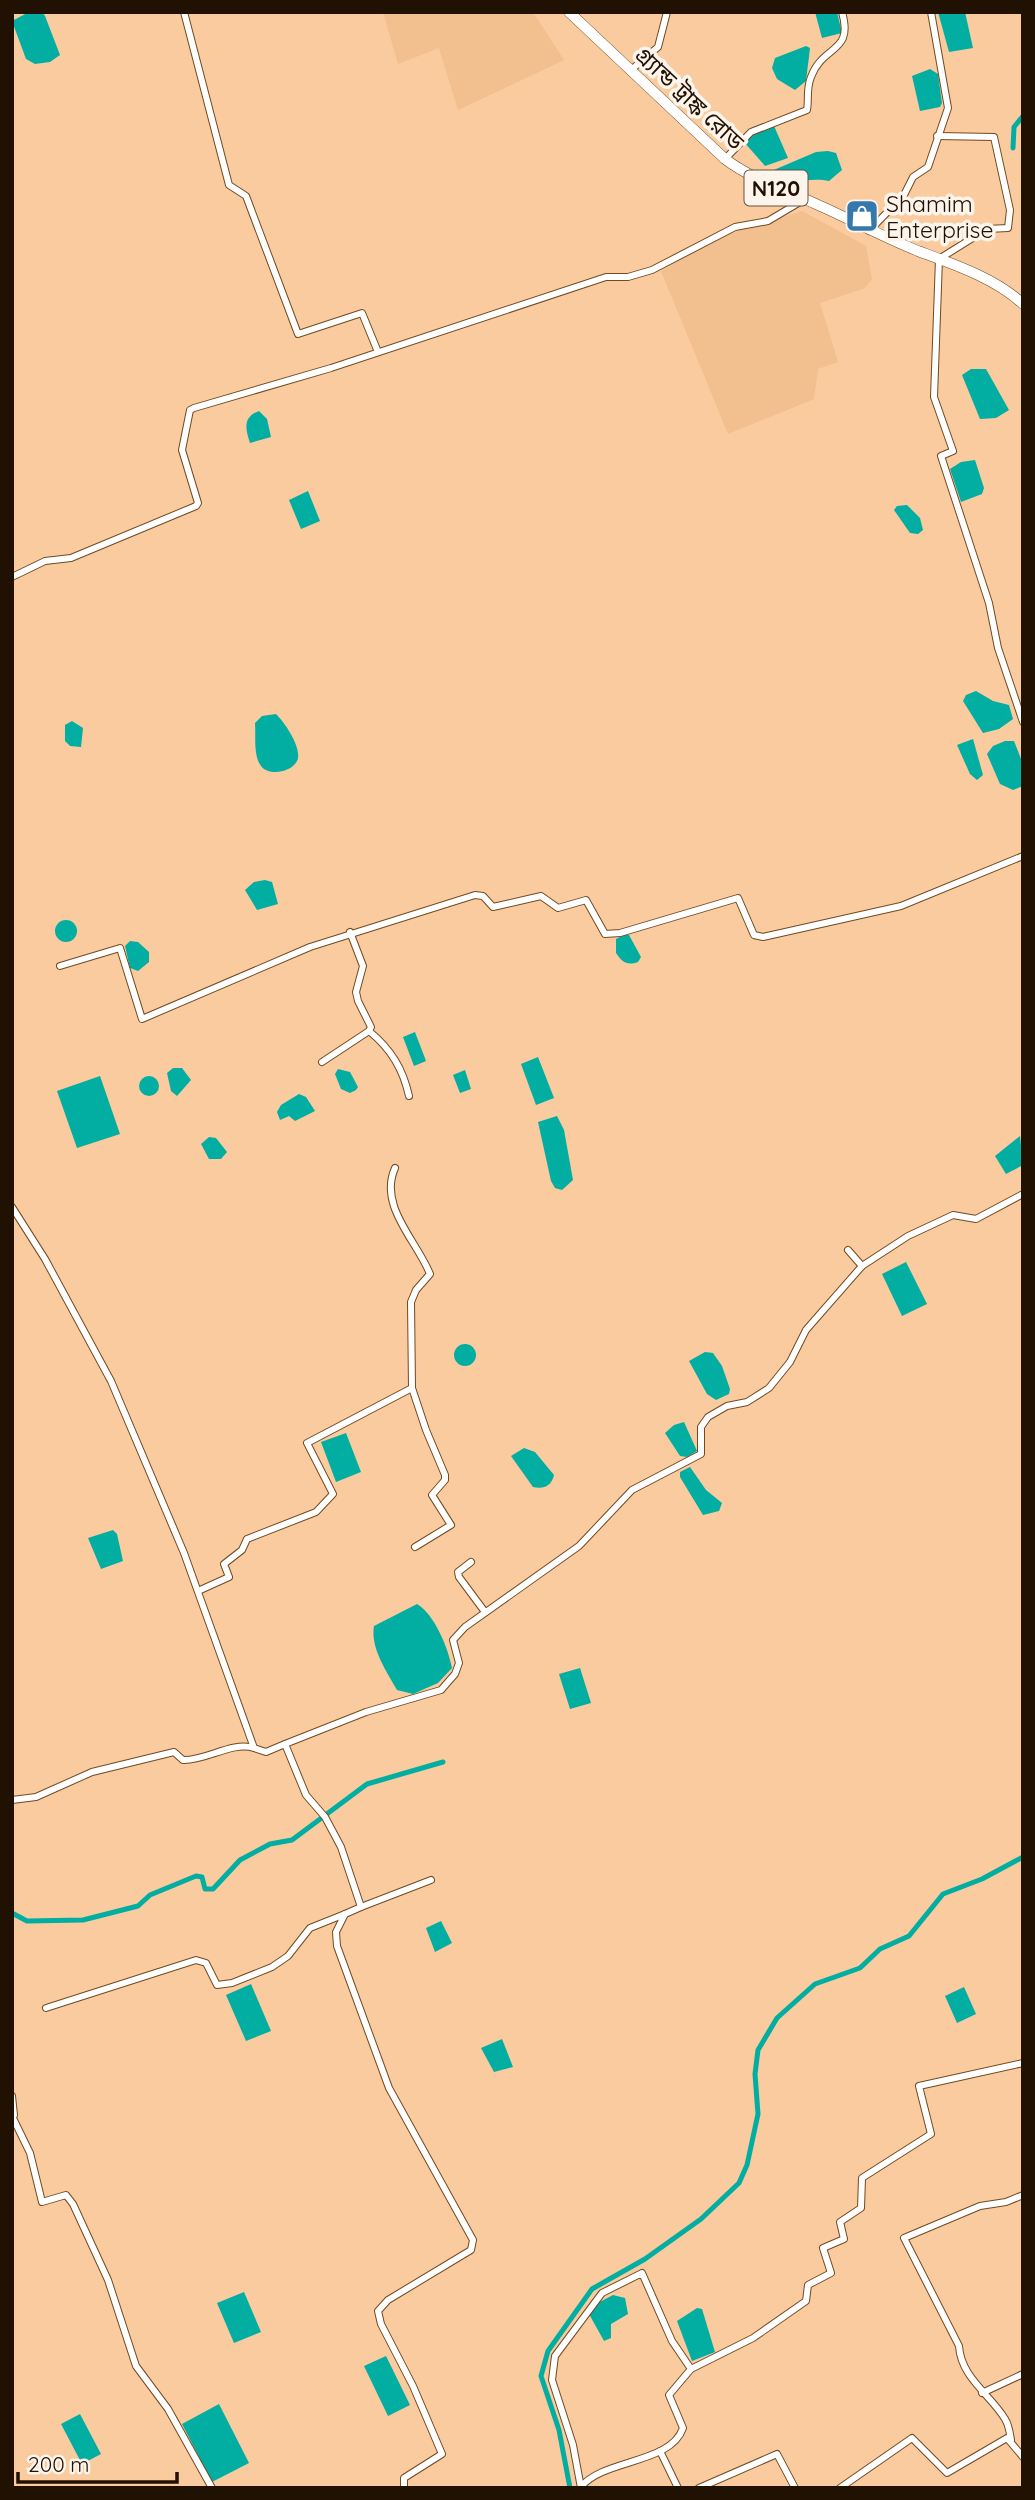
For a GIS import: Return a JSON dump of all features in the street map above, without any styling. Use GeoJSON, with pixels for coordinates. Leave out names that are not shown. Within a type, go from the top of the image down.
{"type":"FeatureCollection","features":[{"type":"Feature","properties":{"kind":"highway","name":"গ্র্যান্ড ট্রাঙ্ক রোড"},"geometry":{"type":"LineString","coordinates":[[569,12],[725,159],[766,185],[805,199],[869,231],[939,259],[1011,293],[1023,304]]}},
{"type":"Feature","properties":{"kind":"street"},"geometry":{"type":"LineString","coordinates":[[184,12],[229,185],[246,195],[298,334],[362,313],[378,352]]}},
{"type":"Feature","properties":{"kind":"street"},"geometry":{"type":"LineString","coordinates":[[631,70],[658,47],[667,12]]}},
{"type":"Feature","properties":{"kind":"street"},"geometry":{"type":"LineString","coordinates":[[725,159],[751,132],[807,110],[809,100],[806,93],[811,75],[825,55],[844,42],[846,36],[842,12]]}},
{"type":"Feature","properties":{"kind":"street"},"geometry":{"type":"LineString","coordinates":[[869,231],[904,195],[913,177],[928,167],[948,108],[931,12]]}},
{"type":"Feature","properties":{"kind":"street"},"geometry":{"type":"LineString","coordinates":[[937,136],[994,137],[1011,222],[1008,228],[987,229],[939,259],[934,397],[953,451],[941,456],[989,603],[998,648],[1023,722]]}},
{"type":"Feature","properties":{"kind":"street"},"geometry":{"type":"LineString","coordinates":[[12,577],[45,561],[71,558],[196,506],[198,503],[182,450],[190,410],[606,277],[628,277],[652,270],[735,227],[768,221],[805,199]]}},
{"type":"Feature","properties":{"kind":"street"},"geometry":{"type":"LineString","coordinates":[[60,966],[120,948],[142,1019],[260,966],[349,932],[475,895],[483,896],[493,907],[541,896],[558,908],[586,900],[605,934],[620,933],[738,898],[754,935],[763,937],[901,906],[957,886],[1023,856]]}},
{"type":"Feature","properties":{"kind":"street"},"geometry":{"type":"LineString","coordinates":[[322,1062],[371,1027],[356,992],[363,966],[349,932]]}},
{"type":"Feature","properties":{"kind":"street"},"geometry":{"type":"LineString","coordinates":[[369,1031],[381,1041],[401,1068],[409,1096]]}},
{"type":"Feature","properties":{"kind":"street"},"geometry":{"type":"LineString","coordinates":[[395,1168],[390,1183],[401,1225],[430,1274],[416,1290],[411,1302],[412,1388],[426,1430],[446,1475],[432,1495],[451,1525],[415,1547]]}},
{"type":"Feature","properties":{"kind":"street"},"geometry":{"type":"LineString","coordinates":[[12,1800],[36,1797],[92,1772],[174,1752],[183,1760],[196,1761],[245,1745],[266,1752],[366,1712],[442,1690],[455,1675],[459,1663],[453,1640],[485,1612],[579,1546],[632,1490],[701,1454],[701,1427],[708,1417],[727,1406],[747,1402],[769,1388],[790,1362],[806,1330],[862,1266],[908,1236],[953,1215],[976,1219],[1023,1194]]}},
{"type":"Feature","properties":{"kind":"street"},"geometry":{"type":"LineString","coordinates":[[12,1207],[45,1259],[111,1381],[198,1591],[254,1748]]}},
{"type":"Feature","properties":{"kind":"street"},"geometry":{"type":"LineString","coordinates":[[848,1250],[862,1266]]}},
{"type":"Feature","properties":{"kind":"street"},"geometry":{"type":"LineString","coordinates":[[198,1591],[229,1577],[224,1564],[242,1550],[247,1539],[316,1512],[333,1494],[307,1443],[412,1388]]}},
{"type":"Feature","properties":{"kind":"street"},"geometry":{"type":"LineString","coordinates":[[471,1562],[458,1572],[459,1577],[485,1612]]}},
{"type":"Feature","properties":{"kind":"street"},"geometry":{"type":"LineString","coordinates":[[285,1744],[306,1795],[323,1814],[341,1847],[361,1907]]}},
{"type":"Feature","properties":{"kind":"street"},"geometry":{"type":"LineString","coordinates":[[46,2008],[196,1960],[206,1963],[217,1984],[232,1983],[272,1967],[288,1956],[310,1928],[431,1880]]}},
{"type":"Feature","properties":{"kind":"street"},"geometry":{"type":"LineString","coordinates":[[345,1914],[336,1932],[337,1946],[375,2054],[389,2088],[473,2240],[471,2250],[388,2300],[378,2311],[381,2325],[413,2386],[442,2455],[404,2478],[404,2488]]}},
{"type":"Feature","properties":{"kind":"street"},"geometry":{"type":"LineString","coordinates":[[581,2488],[589,2477],[660,2451],[680,2437],[681,2421],[669,2395],[691,2369],[753,2338],[806,2301],[808,2285],[831,2273],[823,2248],[844,2239],[840,2222],[861,2208],[862,2178],[931,2134],[919,2086],[1023,2063]]}},
{"type":"Feature","properties":{"kind":"street"},"geometry":{"type":"LineString","coordinates":[[12,2096],[13,2116],[30,2153],[43,2202],[66,2194],[73,2204],[108,2280],[136,2366],[167,2409],[212,2488]]}},
{"type":"Feature","properties":{"kind":"street"},"geometry":{"type":"LineString","coordinates":[[1023,2195],[1006,2202],[980,2206],[904,2238],[959,2346],[959,2356],[982,2393],[1005,2419],[1012,2440],[1023,2457]]}},
{"type":"Feature","properties":{"kind":"street"},"geometry":{"type":"LineString","coordinates":[[581,2488],[573,2445],[552,2380],[555,2356],[602,2293],[642,2273],[672,2341],[691,2369]]}},
{"type":"Feature","properties":{"kind":"street"},"geometry":{"type":"LineString","coordinates":[[982,2393],[1023,2374]]}},
{"type":"Feature","properties":{"kind":"street"},"geometry":{"type":"LineString","coordinates":[[840,2488],[912,2438],[947,2473],[1007,2438],[1012,2440]]}},
{"type":"Feature","properties":{"kind":"street"},"geometry":{"type":"LineString","coordinates":[[660,2451],[678,2488]]}},
{"type":"Feature","properties":{"kind":"street"},"geometry":{"type":"LineString","coordinates":[[699,2488],[776,2454],[795,2488]]}},
{"type":"Feature","properties":{"kind":"shaded area"},"geometry":{"type":"Polygon","coordinates":[[[383,12],[533,12],[564,60],[458,110],[439,48],[398,64],[383,12]]]}},
{"type":"Feature","properties":{"kind":"shaded area"},"geometry":{"type":"Polygon","coordinates":[[[802,211],[866,246],[872,279],[865,288],[820,303],[838,362],[818,369],[814,399],[728,434],[661,271],[719,237],[802,211]]]}},
{"type":"Feature","properties":{"kind":"water"},"geometry":{"type":"Polygon","coordinates":[[[29,12],[42,12],[45,16],[60,55],[50,62],[35,64],[26,59],[12,21],[29,12]]]}},
{"type":"Feature","properties":{"kind":"water"},"geometry":{"type":"Polygon","coordinates":[[[815,12],[837,12],[842,33],[822,38],[815,12]]]}},
{"type":"Feature","properties":{"kind":"water"},"geometry":{"type":"Polygon","coordinates":[[[938,12],[965,12],[973,48],[949,52],[938,12]]]}},
{"type":"Feature","properties":{"kind":"water"},"geometry":{"type":"Polygon","coordinates":[[[806,46],[810,48],[806,81],[795,90],[777,79],[772,68],[775,58],[806,46]]]}},
{"type":"Feature","properties":{"kind":"water"},"geometry":{"type":"Polygon","coordinates":[[[930,69],[938,74],[942,103],[940,107],[920,111],[912,76],[930,69]]]}},
{"type":"Feature","properties":{"kind":"water"},"geometry":{"type":"Polygon","coordinates":[[[774,126],[788,158],[765,166],[744,142],[752,134],[774,126]]]}},
{"type":"Feature","properties":{"kind":"water"},"geometry":{"type":"Polygon","coordinates":[[[816,152],[836,153],[842,170],[829,181],[788,181],[774,177],[769,172],[816,152]]]}},
{"type":"Feature","properties":{"kind":"water"},"geometry":{"type":"Polygon","coordinates":[[[971,369],[986,369],[1009,410],[996,418],[980,419],[962,375],[971,369]]]}},
{"type":"Feature","properties":{"kind":"water"},"geometry":{"type":"Polygon","coordinates":[[[259,411],[267,419],[271,437],[250,443],[247,433],[248,420],[259,411]]]}},
{"type":"Feature","properties":{"kind":"water"},"geometry":{"type":"Polygon","coordinates":[[[975,460],[984,488],[982,494],[961,502],[950,469],[961,462],[975,460]]]}},
{"type":"Feature","properties":{"kind":"water"},"geometry":{"type":"Polygon","coordinates":[[[308,491],[320,521],[301,529],[289,500],[308,491]]]}},
{"type":"Feature","properties":{"kind":"water"},"geometry":{"type":"Polygon","coordinates":[[[907,505],[920,518],[923,530],[918,534],[910,533],[894,510],[897,506],[907,505]]]}},
{"type":"Feature","properties":{"kind":"water"},"geometry":{"type":"Polygon","coordinates":[[[976,691],[993,701],[1009,705],[1013,719],[999,729],[983,733],[963,701],[966,695],[976,691]]]}},
{"type":"Feature","properties":{"kind":"water"},"geometry":{"type":"Polygon","coordinates":[[[276,714],[294,741],[298,758],[292,767],[275,772],[265,769],[258,762],[255,723],[262,716],[276,714]]]}},
{"type":"Feature","properties":{"kind":"water"},"geometry":{"type":"Polygon","coordinates":[[[72,721],[83,728],[81,747],[70,746],[65,741],[65,725],[72,721]]]}},
{"type":"Feature","properties":{"kind":"water"},"geometry":{"type":"Polygon","coordinates":[[[973,739],[983,775],[977,780],[970,774],[957,745],[973,739]]]}},
{"type":"Feature","properties":{"kind":"water"},"geometry":{"type":"Polygon","coordinates":[[[1014,741],[1023,764],[1023,786],[1013,790],[1000,784],[987,754],[993,746],[1014,741]]]}},
{"type":"Feature","properties":{"kind":"water"},"geometry":{"type":"Polygon","coordinates":[[[254,882],[272,882],[278,904],[257,910],[245,890],[254,882]]]}},
{"type":"Feature","properties":{"kind":"water"},"geometry":{"type":"Polygon","coordinates":[[[66,920],[74,923],[77,931],[74,939],[66,942],[58,939],[55,931],[58,923],[66,920]]]}},
{"type":"Feature","properties":{"kind":"water"},"geometry":{"type":"Polygon","coordinates":[[[629,935],[641,957],[638,962],[625,962],[616,953],[616,939],[629,935]]]}},
{"type":"Feature","properties":{"kind":"water"},"geometry":{"type":"Polygon","coordinates":[[[130,941],[138,942],[149,952],[149,962],[138,971],[130,968],[125,946],[130,941]]]}},
{"type":"Feature","properties":{"kind":"water"},"geometry":{"type":"Polygon","coordinates":[[[415,1032],[426,1061],[414,1066],[403,1037],[415,1032]]]}},
{"type":"Feature","properties":{"kind":"water"},"geometry":{"type":"Polygon","coordinates":[[[538,1057],[554,1098],[536,1105],[521,1064],[538,1057]]]}},
{"type":"Feature","properties":{"kind":"water"},"geometry":{"type":"Polygon","coordinates":[[[173,1068],[182,1068],[191,1080],[177,1096],[171,1091],[167,1073],[173,1068]]]}},
{"type":"Feature","properties":{"kind":"water"},"geometry":{"type":"Polygon","coordinates":[[[338,1069],[350,1072],[358,1087],[356,1090],[350,1093],[341,1089],[335,1074],[338,1069]]]}},
{"type":"Feature","properties":{"kind":"water"},"geometry":{"type":"Polygon","coordinates":[[[465,1070],[471,1089],[460,1093],[453,1075],[465,1070]]]}},
{"type":"Feature","properties":{"kind":"water"},"geometry":{"type":"Polygon","coordinates":[[[100,1076],[120,1134],[77,1148],[57,1091],[100,1076]]]}},
{"type":"Feature","properties":{"kind":"water"},"geometry":{"type":"Polygon","coordinates":[[[145,1076],[153,1076],[159,1086],[153,1096],[145,1096],[139,1090],[139,1082],[145,1076]]]}},
{"type":"Feature","properties":{"kind":"water"},"geometry":{"type":"Polygon","coordinates":[[[299,1094],[306,1097],[315,1111],[295,1121],[289,1116],[280,1120],[277,1112],[281,1105],[299,1094]]]}},
{"type":"Feature","properties":{"kind":"water"},"geometry":{"type":"Polygon","coordinates":[[[557,1116],[564,1130],[573,1180],[562,1190],[555,1188],[551,1181],[538,1122],[557,1116]]]}},
{"type":"Feature","properties":{"kind":"water"},"geometry":{"type":"Polygon","coordinates":[[[1020,1136],[1023,1165],[1006,1174],[995,1156],[1020,1136]]]}},
{"type":"Feature","properties":{"kind":"water"},"geometry":{"type":"Polygon","coordinates":[[[209,1137],[216,1138],[227,1152],[221,1159],[209,1159],[201,1144],[209,1137]]]}},
{"type":"Feature","properties":{"kind":"water"},"geometry":{"type":"Polygon","coordinates":[[[906,1262],[927,1304],[902,1316],[882,1274],[906,1262]]]}},
{"type":"Feature","properties":{"kind":"water"},"geometry":{"type":"Polygon","coordinates":[[[465,1344],[473,1347],[476,1355],[473,1363],[465,1366],[457,1363],[454,1355],[457,1347],[465,1344]]]}},
{"type":"Feature","properties":{"kind":"water"},"geometry":{"type":"Polygon","coordinates":[[[705,1352],[713,1353],[722,1366],[730,1389],[729,1394],[716,1400],[707,1394],[689,1361],[705,1352]]]}},
{"type":"Feature","properties":{"kind":"water"},"geometry":{"type":"Polygon","coordinates":[[[684,1422],[697,1451],[687,1457],[680,1456],[665,1433],[674,1425],[684,1422]]]}},
{"type":"Feature","properties":{"kind":"water"},"geometry":{"type":"Polygon","coordinates":[[[346,1433],[361,1472],[336,1482],[321,1442],[346,1433]]]}},
{"type":"Feature","properties":{"kind":"water"},"geometry":{"type":"Polygon","coordinates":[[[524,1448],[535,1452],[554,1475],[546,1486],[533,1487],[511,1456],[524,1448]]]}},
{"type":"Feature","properties":{"kind":"water"},"geometry":{"type":"Polygon","coordinates":[[[690,1467],[706,1490],[722,1503],[719,1511],[703,1515],[680,1477],[680,1472],[690,1467]]]}},
{"type":"Feature","properties":{"kind":"water"},"geometry":{"type":"Polygon","coordinates":[[[113,1530],[117,1534],[123,1561],[101,1569],[88,1538],[113,1530]]]}},
{"type":"Feature","properties":{"kind":"water"},"geometry":{"type":"Polygon","coordinates":[[[417,1604],[435,1624],[452,1668],[438,1683],[413,1694],[397,1690],[380,1660],[373,1634],[374,1626],[417,1604]]]}},
{"type":"Feature","properties":{"kind":"water"},"geometry":{"type":"Polygon","coordinates":[[[580,1668],[591,1703],[570,1709],[559,1674],[580,1668]]]}},
{"type":"Feature","properties":{"kind":"water"},"geometry":{"type":"Polygon","coordinates":[[[441,1921],[452,1943],[435,1952],[426,1928],[441,1921]]]}},
{"type":"Feature","properties":{"kind":"water"},"geometry":{"type":"Polygon","coordinates":[[[251,1984],[271,2031],[246,2041],[226,1995],[251,1984]]]}},
{"type":"Feature","properties":{"kind":"water"},"geometry":{"type":"Polygon","coordinates":[[[964,1987],[976,2014],[957,2023],[945,1996],[964,1987]]]}},
{"type":"Feature","properties":{"kind":"water"},"geometry":{"type":"Polygon","coordinates":[[[502,2039],[513,2067],[494,2072],[481,2048],[502,2039]]]}},
{"type":"Feature","properties":{"kind":"water"},"geometry":{"type":"Polygon","coordinates":[[[244,2292],[261,2332],[234,2343],[217,2303],[244,2292]]]}},
{"type":"Feature","properties":{"kind":"water"},"geometry":{"type":"Polygon","coordinates":[[[613,2295],[625,2298],[628,2314],[611,2324],[611,2338],[604,2341],[589,2314],[596,2304],[613,2295]]]}},
{"type":"Feature","properties":{"kind":"water"},"geometry":{"type":"Polygon","coordinates":[[[697,2308],[702,2309],[715,2352],[692,2361],[677,2321],[697,2308]]]}},
{"type":"Feature","properties":{"kind":"water"},"geometry":{"type":"Polygon","coordinates":[[[386,2356],[410,2405],[388,2416],[364,2366],[386,2356]]]}},
{"type":"Feature","properties":{"kind":"water"},"geometry":{"type":"Polygon","coordinates":[[[219,2404],[249,2463],[212,2482],[182,2424],[219,2404]]]}},
{"type":"Feature","properties":{"kind":"water"},"geometry":{"type":"Polygon","coordinates":[[[80,2414],[101,2454],[82,2464],[61,2424],[80,2414]]]}},
{"type":"Feature","properties":{"kind":"waterway"},"geometry":{"type":"LineString","coordinates":[[1013,148],[1014,127],[1023,116]]}},
{"type":"Feature","properties":{"kind":"waterway"},"geometry":{"type":"LineString","coordinates":[[12,1913],[27,1921],[83,1920],[138,1906],[150,1895],[196,1876],[202,1877],[205,1889],[213,1889],[240,1860],[270,1844],[292,1840],[367,1784],[443,1762]]}},
{"type":"Feature","properties":{"kind":"waterway"},"geometry":{"type":"LineString","coordinates":[[570,2488],[559,2430],[541,2376],[548,2351],[592,2289],[645,2259],[701,2219],[739,2183],[747,2165],[758,2114],[755,2074],[758,2050],[777,2018],[815,1984],[860,1968],[880,1949],[909,1936],[943,1894],[982,1879],[1023,1857]]}},
{"type":"Feature","properties":{"kind":"place","name":"Shamim Enterprise"},"geometry":{"type":"Point","coordinates":[862,216]}}]}
